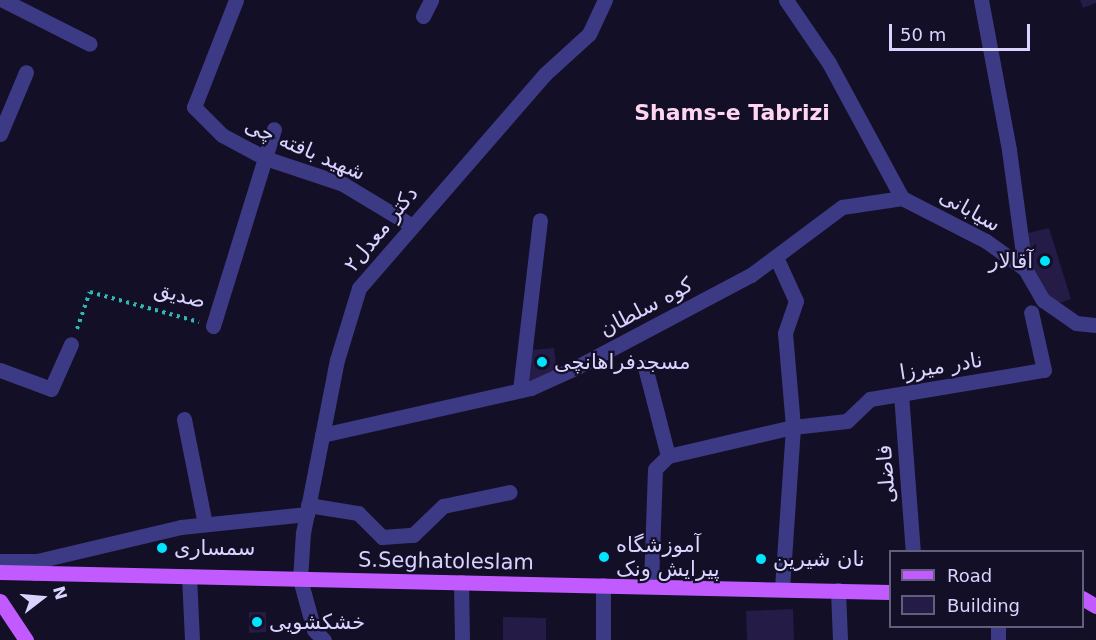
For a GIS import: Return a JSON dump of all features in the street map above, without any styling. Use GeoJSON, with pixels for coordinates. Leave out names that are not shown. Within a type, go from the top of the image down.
{"type":"FeatureCollection","features":[{"type":"Feature","properties":{"kind":"main road","name":"S.Seghatoleslam"},"geometry":{"type":"LineString","coordinates":[[0,572],[36,567],[189,576],[889,592]]}},
{"type":"Feature","properties":{"kind":"main road"},"geometry":{"type":"LineString","coordinates":[[0,601],[26,640]]}},
{"type":"Feature","properties":{"kind":"street"},"geometry":{"type":"LineString","coordinates":[[3,0],[90,44]]}},
{"type":"Feature","properties":{"kind":"street","name":"شهید بافته چی"},"geometry":{"type":"LineString","coordinates":[[236,0],[194,107],[222,135],[265,158],[343,184],[411,225]]}},
{"type":"Feature","properties":{"kind":"street"},"geometry":{"type":"LineString","coordinates":[[423,16],[431,0]]}},
{"type":"Feature","properties":{"kind":"street","name":"دکتر معدل۲"},"geometry":{"type":"LineString","coordinates":[[300,579],[307,510],[322,435],[338,360],[359,288],[411,225],[545,74],[589,34],[604,0]]}},
{"type":"Feature","properties":{"kind":"street"},"geometry":{"type":"LineString","coordinates":[[786,0],[829,63],[902,198]]}},
{"type":"Feature","properties":{"kind":"street"},"geometry":{"type":"LineString","coordinates":[[981,0],[1009,150],[1025,269]]}},
{"type":"Feature","properties":{"kind":"street"},"geometry":{"type":"LineString","coordinates":[[0,134],[26,72]]}},
{"type":"Feature","properties":{"kind":"street","name":"صدیق"},"geometry":{"type":"LineString","coordinates":[[213,326],[274,129]]}},
{"type":"Feature","properties":{"kind":"street","name":"کوه سلطان"},"geometry":{"type":"LineString","coordinates":[[322,435],[520,390],[576,368],[751,275],[842,207],[902,198]]}},
{"type":"Feature","properties":{"kind":"street","name":"سیابانی"},"geometry":{"type":"LineString","coordinates":[[902,198],[986,241],[1025,269],[1043,300],[1076,323],[1096,325]]}},
{"type":"Feature","properties":{"kind":"street"},"geometry":{"type":"LineString","coordinates":[[520,390],[540,220]]}},
{"type":"Feature","properties":{"kind":"street"},"geometry":{"type":"LineString","coordinates":[[776,257],[796,301],[785,333],[793,427],[782,589]]}},
{"type":"Feature","properties":{"kind":"street","name":"نادر میرزا"},"geometry":{"type":"LineString","coordinates":[[668,456],[793,427],[847,421],[870,399],[1044,370],[1031,312]]}},
{"type":"Feature","properties":{"kind":"street"},"geometry":{"type":"LineString","coordinates":[[0,370],[51,389],[71,344]]}},
{"type":"Feature","properties":{"kind":"street"},"geometry":{"type":"LineString","coordinates":[[645,367],[668,456],[656,468],[651,586]]}},
{"type":"Feature","properties":{"kind":"street","name":"فاضلی"},"geometry":{"type":"LineString","coordinates":[[901,394],[913,550]]}},
{"type":"Feature","properties":{"kind":"street"},"geometry":{"type":"LineString","coordinates":[[184,418],[205,524]]}},
{"type":"Feature","properties":{"kind":"street"},"geometry":{"type":"LineString","coordinates":[[0,561],[36,567],[205,524],[307,510],[358,513],[382,537],[413,535],[443,506],[510,492]]}},
{"type":"Feature","properties":{"kind":"street"},"geometry":{"type":"LineString","coordinates":[[189,576],[192,640]]}},
{"type":"Feature","properties":{"kind":"street"},"geometry":{"type":"LineString","coordinates":[[300,579],[314,630],[324,640]]}},
{"type":"Feature","properties":{"kind":"street"},"geometry":{"type":"LineString","coordinates":[[460,582],[462,640]]}},
{"type":"Feature","properties":{"kind":"street"},"geometry":{"type":"LineString","coordinates":[[603,585],[603,640]]}},
{"type":"Feature","properties":{"kind":"street"},"geometry":{"type":"LineString","coordinates":[[838,591],[840,640]]}},
{"type":"Feature","properties":{"kind":"path","name":"صدیق"},"geometry":{"type":"LineString","coordinates":[[71,344],[90,292],[213,326]]}},
{"type":"Feature","properties":{"kind":"building"},"geometry":{"type":"Polygon","coordinates":[[[1080,0],[1096,0],[1096,3],[1083,8],[1080,0]]]}},
{"type":"Feature","properties":{"kind":"building","name":"آقالار"},"geometry":{"type":"Polygon","coordinates":[[[1049,228],[1071,299],[1056,304],[1039,288],[1024,234],[1049,228]]]}},
{"type":"Feature","properties":{"kind":"building","name":"مسجدفراهانچی"},"geometry":{"type":"Polygon","coordinates":[[[554,348],[557,374],[528,384],[530,350],[554,348]]]}},
{"type":"Feature","properties":{"kind":"building"},"geometry":{"type":"Polygon","coordinates":[[[793,609],[794,640],[747,640],[746,611],[793,609]]]}},
{"type":"Feature","properties":{"kind":"building","name":"خشکشویی"},"geometry":{"type":"Polygon","coordinates":[[[249,612],[266,612],[266,632],[249,633],[249,612]]]}},
{"type":"Feature","properties":{"kind":"building"},"geometry":{"type":"Polygon","coordinates":[[[503,617],[546,618],[546,640],[503,640],[503,617]]]}},
{"type":"Feature","properties":{"kind":"place","name":"آقالار"},"geometry":{"type":"Point","coordinates":[1045,261]}},
{"type":"Feature","properties":{"kind":"place","name":"مسجدفراهانچی"},"geometry":{"type":"Point","coordinates":[542,362]}},
{"type":"Feature","properties":{"kind":"place","name":"سمساری"},"geometry":{"type":"Point","coordinates":[162,548]}},
{"type":"Feature","properties":{"kind":"place","name":"آموزشگاه پیرایش ونک"},"geometry":{"type":"Point","coordinates":[604,557]}},
{"type":"Feature","properties":{"kind":"place","name":"نان شیرین"},"geometry":{"type":"Point","coordinates":[761,559]}},
{"type":"Feature","properties":{"kind":"place","name":"خشکشویی"},"geometry":{"type":"Point","coordinates":[257,622]}},
{"type":"Feature","properties":{"kind":"district","name":"Shams-e Tabrizi"},"geometry":{"type":"Point","coordinates":[732,113]}}]}
